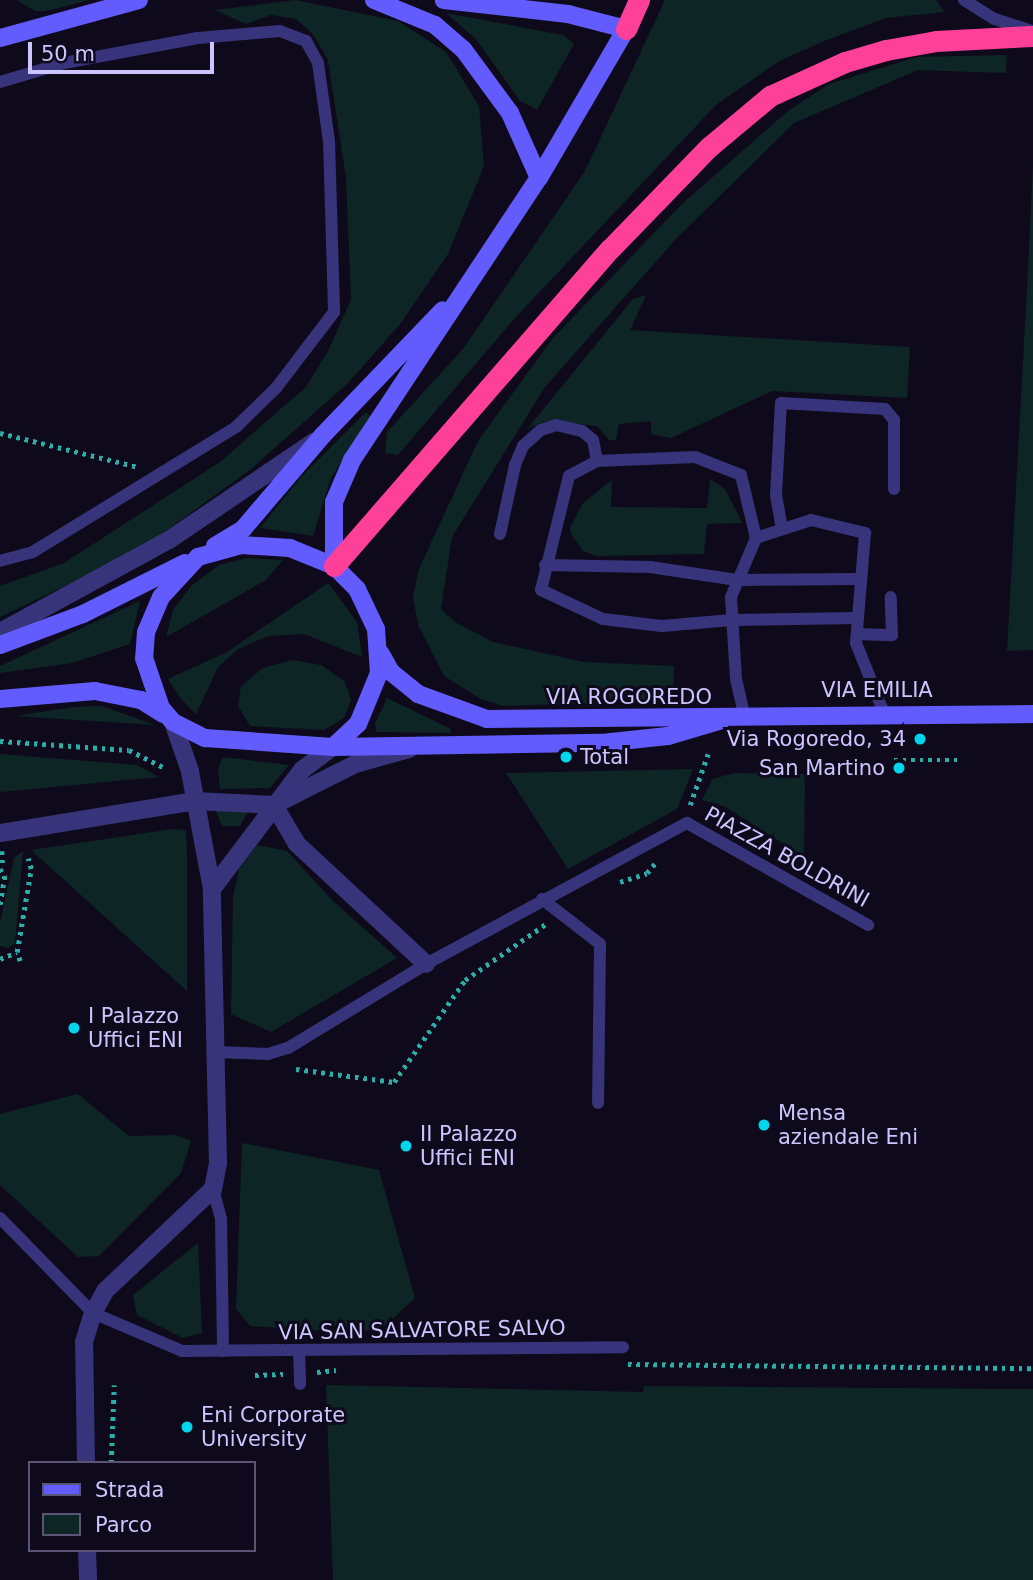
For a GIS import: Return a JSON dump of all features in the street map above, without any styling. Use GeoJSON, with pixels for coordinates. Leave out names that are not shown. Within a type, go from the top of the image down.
{"type":"FeatureCollection","features":[{"type":"Feature","properties":{"kind":"highway"},"geometry":{"type":"LineString","coordinates":[[626,29],[639,0]]}},
{"type":"Feature","properties":{"kind":"highway"},"geometry":{"type":"LineString","coordinates":[[334,566],[610,249],[709,147],[760,104],[807,78],[886,50],[936,41],[1033,33]]}},
{"type":"Feature","properties":{"kind":"street"},"geometry":{"type":"LineString","coordinates":[[0,38],[136,0]]}},
{"type":"Feature","properties":{"kind":"street"},"geometry":{"type":"LineString","coordinates":[[374,0],[435,25],[463,49],[510,113],[540,178]]}},
{"type":"Feature","properties":{"kind":"street"},"geometry":{"type":"LineString","coordinates":[[334,566],[334,502],[352,460],[540,178],[626,29],[568,14],[444,0]]}},
{"type":"Feature","properties":{"kind":"street"},"geometry":{"type":"LineString","coordinates":[[0,645],[83,614],[198,557],[243,529],[323,435],[482,266]]}},
{"type":"Feature","properties":{"kind":"street"},"geometry":{"type":"LineString","coordinates":[[0,632],[169,540],[323,435]]}},
{"type":"Feature","properties":{"kind":"street"},"geometry":{"type":"LineString","coordinates":[[86,1461],[84,1342],[93,1313],[105,1291],[214,1189],[218,1163],[212,889],[195,801],[173,722],[152,692],[144,646],[161,597],[198,557],[224,548],[290,548],[334,566],[365,601],[380,650],[379,673],[367,705],[353,730],[302,770],[212,889]]}},
{"type":"Feature","properties":{"kind":"street","name":"VIA ROGOREDO"},"geometry":{"type":"LineString","coordinates":[[380,650],[391,673],[418,694],[487,719],[722,720]]}},
{"type":"Feature","properties":{"kind":"street"},"geometry":{"type":"LineString","coordinates":[[0,699],[109,693],[148,704],[173,722],[205,738],[232,743],[333,747]]}},
{"type":"Feature","properties":{"kind":"street","name":"VIA EMILIA"},"geometry":{"type":"LineString","coordinates":[[722,720],[884,713],[1033,714]]}},
{"type":"Feature","properties":{"kind":"street","name":"VIA ROGOREDO"},"geometry":{"type":"LineString","coordinates":[[333,747],[642,741],[722,720]]}},
{"type":"Feature","properties":{"kind":"street"},"geometry":{"type":"LineString","coordinates":[[0,833],[195,801],[274,805],[355,764],[415,747]]}},
{"type":"Feature","properties":{"kind":"street"},"geometry":{"type":"LineString","coordinates":[[274,805],[297,844],[426,964]]}},
{"type":"Feature","properties":{"kind":"street"},"geometry":{"type":"LineString","coordinates":[[87,1552],[88,1580]]}},
{"type":"Feature","properties":{"kind":"lane"},"geometry":{"type":"LineString","coordinates":[[964,0],[995,19],[1033,33]]}},
{"type":"Feature","properties":{"kind":"lane"},"geometry":{"type":"LineString","coordinates":[[0,82],[64,63],[198,38],[280,31],[306,41],[318,63],[329,141],[334,312],[276,388],[236,427],[33,552],[0,561]]}},
{"type":"Feature","properties":{"kind":"lane"},"geometry":{"type":"LineString","coordinates":[[782,529],[776,495],[780,403],[885,409],[894,420],[894,489]]}},
{"type":"Feature","properties":{"kind":"lane"},"geometry":{"type":"LineString","coordinates":[[500,534],[515,465],[523,446],[541,430],[556,425],[582,431],[593,440],[597,461]]}},
{"type":"Feature","properties":{"kind":"lane"},"geometry":{"type":"LineString","coordinates":[[745,718],[736,679],[732,620],[730,597],[755,538],[741,475],[695,457],[597,461],[569,476],[541,590],[603,619],[662,626],[732,620],[858,618]]}},
{"type":"Feature","properties":{"kind":"lane"},"geometry":{"type":"LineString","coordinates":[[755,538],[811,520],[865,533],[857,634],[884,713]]}},
{"type":"Feature","properties":{"kind":"lane"},"geometry":{"type":"LineString","coordinates":[[545,565],[650,567],[737,580],[861,579]]}},
{"type":"Feature","properties":{"kind":"lane"},"geometry":{"type":"LineString","coordinates":[[857,634],[892,635],[891,597]]}},
{"type":"Feature","properties":{"kind":"lane"},"geometry":{"type":"LineString","coordinates":[[215,1052],[268,1054],[288,1048],[426,964],[542,898],[684,824]]}},
{"type":"Feature","properties":{"kind":"lane","name":"PIAZZA BOLDRINI"},"geometry":{"type":"LineString","coordinates":[[684,824],[868,925]]}},
{"type":"Feature","properties":{"kind":"lane"},"geometry":{"type":"LineString","coordinates":[[542,898],[600,944],[598,1103]]}},
{"type":"Feature","properties":{"kind":"lane"},"geometry":{"type":"LineString","coordinates":[[214,1189],[221,1219],[223,1351]]}},
{"type":"Feature","properties":{"kind":"lane"},"geometry":{"type":"LineString","coordinates":[[0,1218],[93,1313]]}},
{"type":"Feature","properties":{"kind":"lane","name":"VIA SAN SALVATORE SALVO"},"geometry":{"type":"LineString","coordinates":[[93,1313],[182,1351],[622,1347]]}},
{"type":"Feature","properties":{"kind":"lane"},"geometry":{"type":"LineString","coordinates":[[299,1350],[300,1378]]}},
{"type":"Feature","properties":{"kind":"path"},"geometry":{"type":"LineString","coordinates":[[0,433],[163,474]]}},
{"type":"Feature","properties":{"kind":"path"},"geometry":{"type":"LineString","coordinates":[[0,741],[138,752],[168,770],[195,801]]}},
{"type":"Feature","properties":{"kind":"path"},"geometry":{"type":"LineString","coordinates":[[615,884],[647,873],[684,824],[708,754]]}},
{"type":"Feature","properties":{"kind":"path"},"geometry":{"type":"LineString","coordinates":[[894,760],[959,760]]}},
{"type":"Feature","properties":{"kind":"path"},"geometry":{"type":"LineString","coordinates":[[20,961],[17,953],[31,869],[28,858]]}},
{"type":"Feature","properties":{"kind":"path"},"geometry":{"type":"LineString","coordinates":[[0,869],[5,876],[0,907]]}},
{"type":"Feature","properties":{"kind":"path"},"geometry":{"type":"LineString","coordinates":[[296,1069],[394,1082],[465,980],[562,915]]}},
{"type":"Feature","properties":{"kind":"path"},"geometry":{"type":"LineString","coordinates":[[0,959],[17,953]]}},
{"type":"Feature","properties":{"kind":"path"},"geometry":{"type":"LineString","coordinates":[[625,1364],[1033,1368]]}},
{"type":"Feature","properties":{"kind":"path"},"geometry":{"type":"LineString","coordinates":[[255,1376],[300,1378],[350,1370]]}},
{"type":"Feature","properties":{"kind":"path"},"geometry":{"type":"LineString","coordinates":[[111,1461],[114,1385]]}},
{"type":"Feature","properties":{"kind":"green space"},"geometry":{"type":"Polygon","coordinates":[[[17,0],[89,0],[47,11],[35,11],[17,0]]]}},
{"type":"Feature","properties":{"kind":"green space"},"geometry":{"type":"Polygon","coordinates":[[[295,0],[398,21],[446,52],[479,106],[484,166],[448,254],[401,323],[347,384],[251,469],[138,551],[0,617],[0,586],[64,563],[220,462],[306,387],[328,351],[351,300],[346,178],[328,60],[312,33],[296,19],[271,15],[246,24],[215,10],[295,0]]]}},
{"type":"Feature","properties":{"kind":"green space"},"geometry":{"type":"Polygon","coordinates":[[[665,0],[936,0],[945,12],[886,18],[824,41],[779,61],[716,105],[514,319],[398,455],[385,453],[387,432],[463,349],[585,171],[665,0]]]}},
{"type":"Feature","properties":{"kind":"green space"},"geometry":{"type":"Polygon","coordinates":[[[446,13],[563,35],[574,44],[537,110],[520,101],[476,39],[446,13]]]}},
{"type":"Feature","properties":{"kind":"green space"},"geometry":{"type":"Polygon","coordinates":[[[1007,55],[1006,73],[918,70],[794,123],[675,240],[545,387],[452,537],[441,609],[455,622],[493,642],[584,662],[674,666],[673,701],[503,706],[481,699],[444,676],[418,625],[413,597],[419,569],[478,441],[553,338],[681,205],[788,111],[829,84],[917,57],[1007,55]]]}},
{"type":"Feature","properties":{"kind":"green space"},"geometry":{"type":"Polygon","coordinates":[[[1033,163],[1033,650],[1007,651],[1028,270],[1033,163]]]}},
{"type":"Feature","properties":{"kind":"green space"},"geometry":{"type":"Polygon","coordinates":[[[646,295],[630,330],[910,347],[907,398],[772,391],[671,438],[651,434],[651,421],[619,424],[616,440],[609,440],[597,426],[548,421],[528,428],[633,299],[646,295]]]}},
{"type":"Feature","properties":{"kind":"green space"},"geometry":{"type":"Polygon","coordinates":[[[366,412],[370,416],[331,478],[313,536],[260,528],[300,478],[366,412]]]}},
{"type":"Feature","properties":{"kind":"green space"},"geometry":{"type":"Polygon","coordinates":[[[710,479],[725,489],[742,523],[707,524],[704,554],[596,556],[583,551],[572,536],[570,528],[583,503],[612,480],[611,507],[707,508],[710,479]]]}},
{"type":"Feature","properties":{"kind":"green space"},"geometry":{"type":"Polygon","coordinates":[[[247,558],[283,560],[266,580],[166,637],[173,610],[191,586],[219,565],[247,558]]]}},
{"type":"Feature","properties":{"kind":"green space"},"geometry":{"type":"Polygon","coordinates":[[[328,583],[357,622],[362,657],[304,634],[268,636],[238,649],[218,667],[196,714],[181,699],[168,679],[227,652],[328,583]]]}},
{"type":"Feature","properties":{"kind":"green space"},"geometry":{"type":"Polygon","coordinates":[[[140,601],[130,644],[72,663],[0,673],[0,666],[140,601]]]}},
{"type":"Feature","properties":{"kind":"green space"},"geometry":{"type":"Polygon","coordinates":[[[293,660],[321,665],[345,682],[351,700],[344,718],[324,730],[250,726],[238,706],[241,686],[263,668],[293,660]]]}},
{"type":"Feature","properties":{"kind":"green space"},"geometry":{"type":"Polygon","coordinates":[[[387,698],[451,729],[450,733],[376,732],[375,724],[387,698]]]}},
{"type":"Feature","properties":{"kind":"green space"},"geometry":{"type":"Polygon","coordinates":[[[102,706],[155,725],[16,716],[73,707],[102,706]]]}},
{"type":"Feature","properties":{"kind":"green space"},"geometry":{"type":"Polygon","coordinates":[[[0,754],[137,765],[159,777],[0,792],[0,754]]]}},
{"type":"Feature","properties":{"kind":"green space"},"geometry":{"type":"Polygon","coordinates":[[[223,757],[289,765],[270,788],[220,789],[218,769],[223,757]]]}},
{"type":"Feature","properties":{"kind":"green space"},"geometry":{"type":"Polygon","coordinates":[[[693,769],[677,809],[568,869],[506,773],[693,769]]]}},
{"type":"Feature","properties":{"kind":"green space"},"geometry":{"type":"Polygon","coordinates":[[[735,773],[805,774],[804,857],[724,806],[702,800],[712,779],[735,773]]]}},
{"type":"Feature","properties":{"kind":"green space"},"geometry":{"type":"Polygon","coordinates":[[[215,809],[249,810],[240,826],[222,826],[215,809]]]}},
{"type":"Feature","properties":{"kind":"green space"},"geometry":{"type":"Polygon","coordinates":[[[173,829],[186,830],[187,991],[31,850],[173,829]]]}},
{"type":"Feature","properties":{"kind":"green space"},"geometry":{"type":"Polygon","coordinates":[[[257,845],[287,851],[332,900],[397,958],[271,1032],[231,1014],[233,897],[239,869],[257,845]]]}},
{"type":"Feature","properties":{"kind":"green space"},"geometry":{"type":"Polygon","coordinates":[[[23,851],[15,943],[8,948],[0,946],[0,923],[14,858],[23,851]]]}},
{"type":"Feature","properties":{"kind":"green space"},"geometry":{"type":"Polygon","coordinates":[[[78,1094],[129,1136],[175,1135],[191,1141],[181,1173],[99,1256],[78,1257],[0,1185],[0,1114],[78,1094]]]}},
{"type":"Feature","properties":{"kind":"green space"},"geometry":{"type":"Polygon","coordinates":[[[242,1143],[379,1170],[415,1298],[384,1327],[356,1333],[250,1326],[236,1309],[242,1143]]]}},
{"type":"Feature","properties":{"kind":"green space"},"geometry":{"type":"Polygon","coordinates":[[[198,1243],[202,1333],[183,1338],[137,1315],[133,1295],[198,1243]]]}},
{"type":"Feature","properties":{"kind":"green space"},"geometry":{"type":"Polygon","coordinates":[[[326,1385],[643,1392],[644,1386],[1033,1389],[1033,1580],[333,1580],[326,1385]]]}},
{"type":"Feature","properties":{"kind":"place","name":"Via Rogoredo, 34"},"geometry":{"type":"Point","coordinates":[920,739]}},
{"type":"Feature","properties":{"kind":"place","name":"Total"},"geometry":{"type":"Point","coordinates":[566,757]}},
{"type":"Feature","properties":{"kind":"place","name":"San Martino"},"geometry":{"type":"Point","coordinates":[899,768]}},
{"type":"Feature","properties":{"kind":"place","name":"I Palazzo Uffici ENI"},"geometry":{"type":"Point","coordinates":[74,1028]}},
{"type":"Feature","properties":{"kind":"place","name":"Mensa aziendale Eni"},"geometry":{"type":"Point","coordinates":[764,1125]}},
{"type":"Feature","properties":{"kind":"place","name":"II Palazzo Uffici ENI"},"geometry":{"type":"Point","coordinates":[406,1146]}},
{"type":"Feature","properties":{"kind":"place","name":"Eni Corporate University"},"geometry":{"type":"Point","coordinates":[187,1427]}}]}
